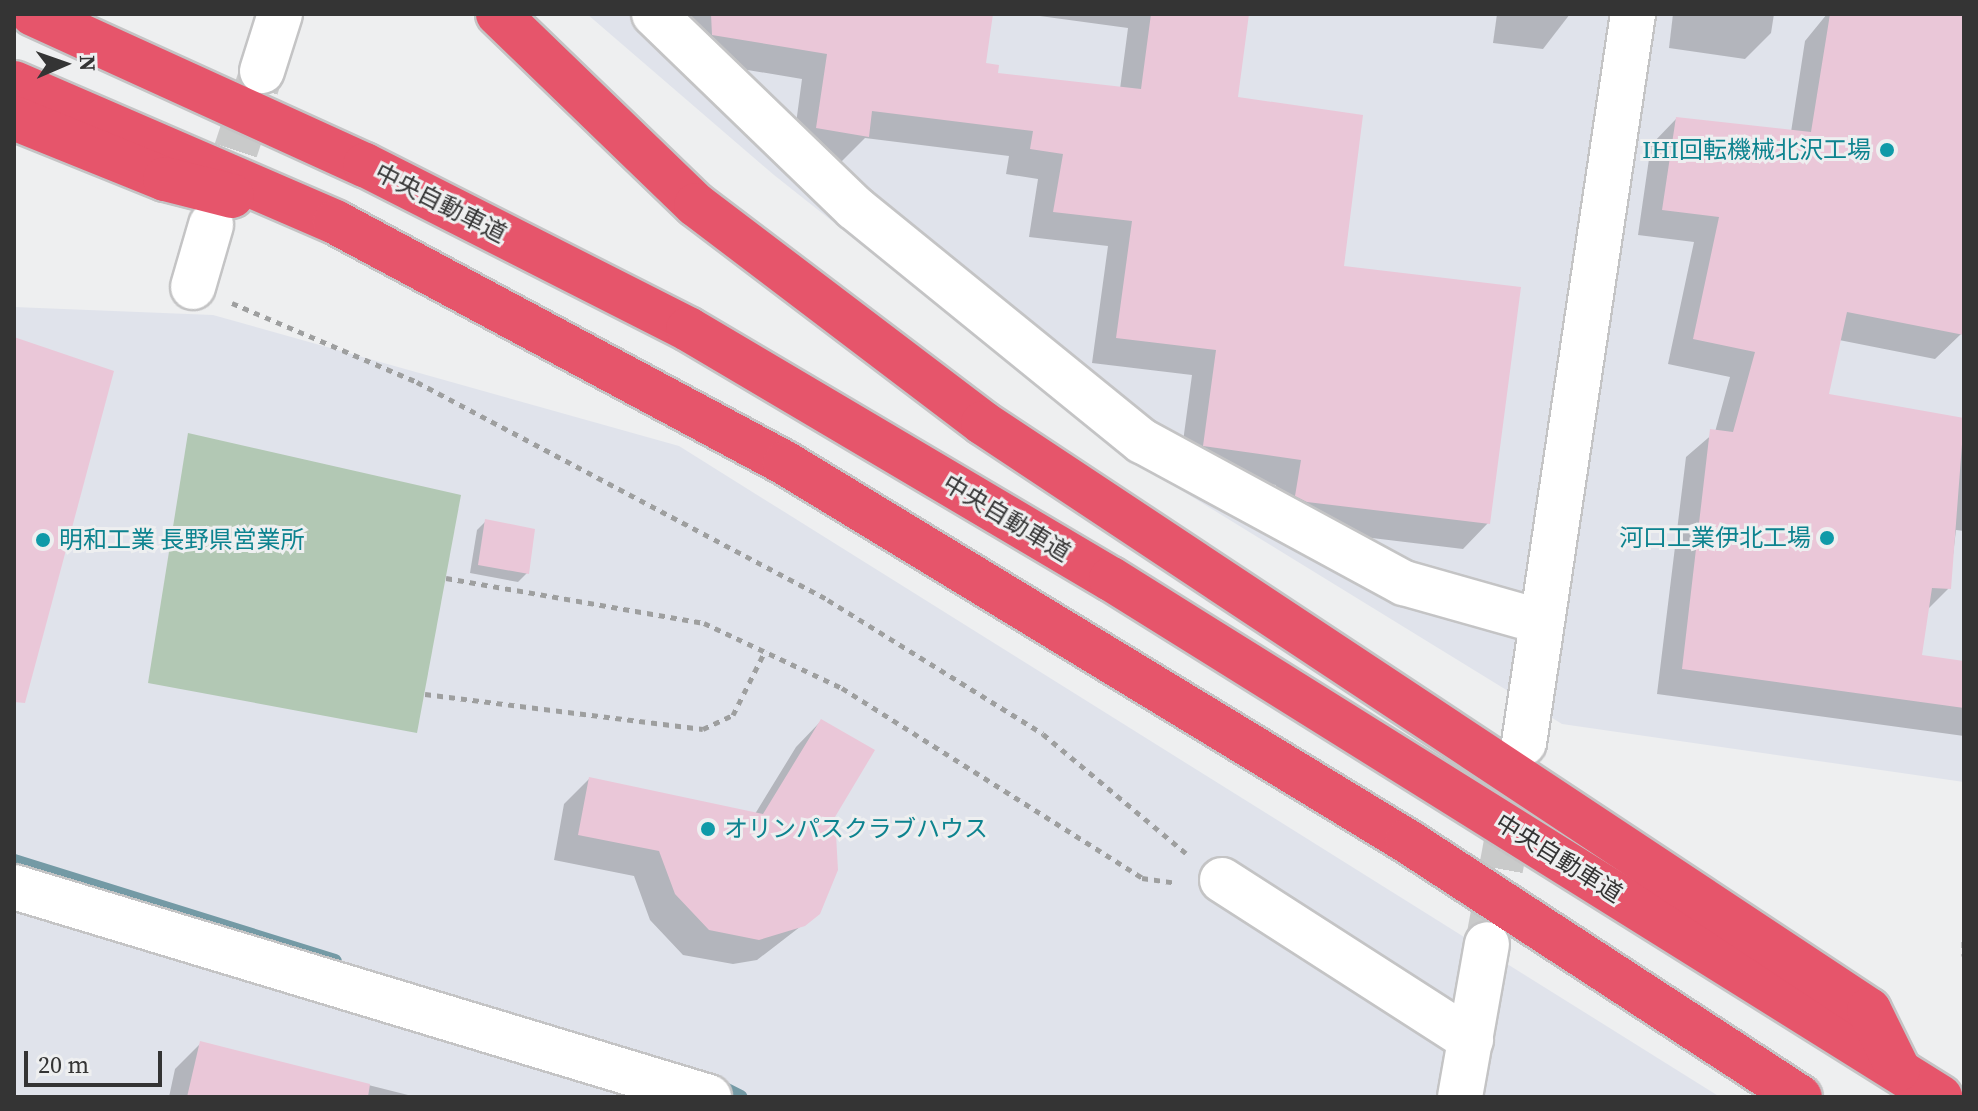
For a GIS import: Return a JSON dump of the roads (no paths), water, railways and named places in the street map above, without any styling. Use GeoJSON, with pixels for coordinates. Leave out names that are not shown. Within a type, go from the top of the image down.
{"type":"FeatureCollection","features":[{"type":"Feature","properties":{"kind":"highway","name":"中央自動車道"},"geometry":{"type":"LineString","coordinates":[[33,14],[365,165],[688,329],[1111,579],[1940,1097]]}},
{"type":"Feature","properties":{"kind":"highway"},"geometry":{"type":"LineString","coordinates":[[498,14],[696,205],[971,413],[1869,1010],[1898,1069]]}},
{"type":"Feature","properties":{"kind":"highway"},"geometry":{"type":"LineString","coordinates":[[14,83],[335,222],[785,463],[1099,650],[1800,1097]]}},
{"type":"Feature","properties":{"kind":"highway"},"geometry":{"type":"LineString","coordinates":[[14,118],[165,179],[335,222]]}},
{"type":"Feature","properties":{"kind":"street"},"geometry":{"type":"LineString","coordinates":[[262,71],[280,14]]}},
{"type":"Feature","properties":{"kind":"street"},"geometry":{"type":"LineString","coordinates":[[654,14],[855,208],[1142,441],[1404,583],[1542,622]]}},
{"type":"Feature","properties":{"kind":"street"},"geometry":{"type":"LineString","coordinates":[[1524,743],[1633,14]]}},
{"type":"Feature","properties":{"kind":"street"},"geometry":{"type":"LineString","coordinates":[[193,287],[211,225]]}},
{"type":"Feature","properties":{"kind":"street"},"geometry":{"type":"LineString","coordinates":[[1222,880],[1471,1040]]}},
{"type":"Feature","properties":{"kind":"street"},"geometry":{"type":"LineString","coordinates":[[14,887],[709,1097]]}},
{"type":"Feature","properties":{"kind":"street"},"geometry":{"type":"LineString","coordinates":[[1460,1097],[1487,944]]}},
{"type":"Feature","properties":{"kind":"waterway"},"geometry":{"type":"LineString","coordinates":[[14,861],[335,961]]}},
{"type":"Feature","properties":{"kind":"waterway"},"geometry":{"type":"LineString","coordinates":[[713,1083],[741,1097]]}},
{"type":"Feature","properties":{"kind":"tunnel"},"geometry":{"type":"LineString","coordinates":[[215,213],[260,77]]}},
{"type":"Feature","properties":{"kind":"tunnel"},"geometry":{"type":"LineString","coordinates":[[1489,934],[1524,743]]}},
{"type":"Feature","properties":{"kind":"place","name":"IHI回転機械北沢工場"},"geometry":{"type":"Point","coordinates":[1887,150]}},
{"type":"Feature","properties":{"kind":"place","name":"河口工業伊北工場"},"geometry":{"type":"Point","coordinates":[1827,538]}},
{"type":"Feature","properties":{"kind":"place","name":"明和工業 長野県営業所"},"geometry":{"type":"Point","coordinates":[43,540]}},
{"type":"Feature","properties":{"kind":"place","name":"オリンパスクラブハウス"},"geometry":{"type":"Point","coordinates":[708,829]}}]}
